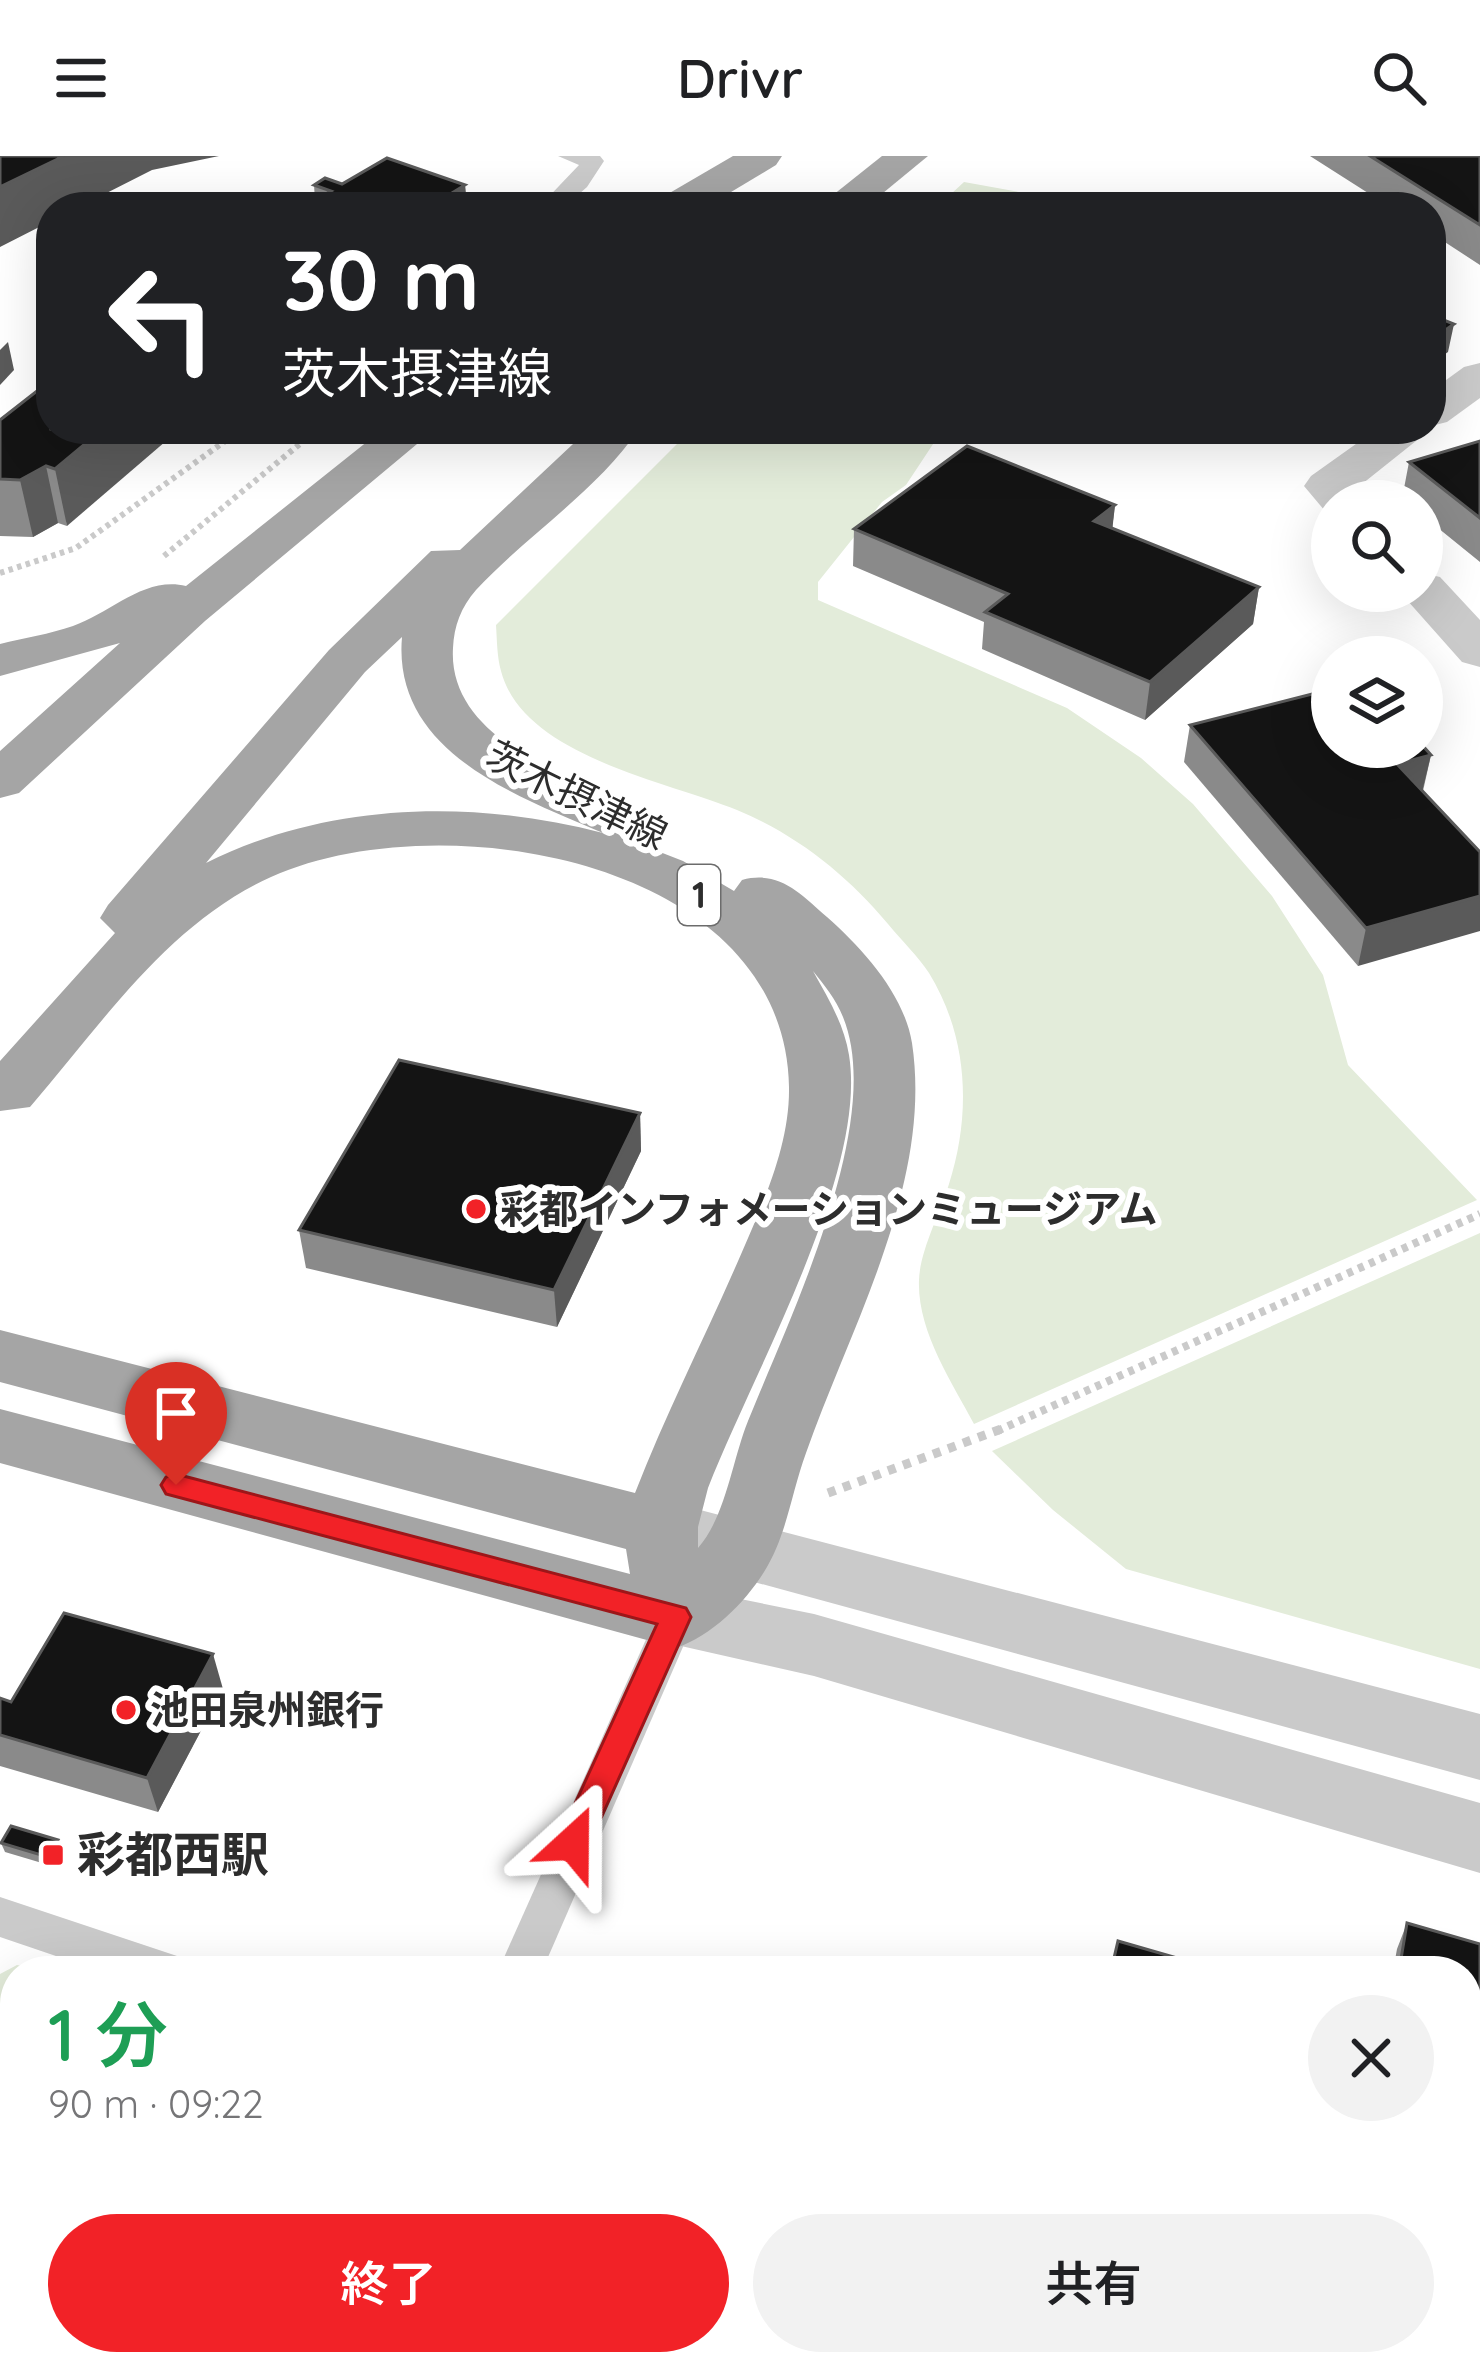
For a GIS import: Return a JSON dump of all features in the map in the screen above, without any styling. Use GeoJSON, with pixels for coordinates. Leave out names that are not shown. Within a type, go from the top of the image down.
{"type":"FeatureCollection","features":[{"type":"Feature","properties":{"kind":"main road"},"geometry":{"type":"LineString","coordinates":[[701,192],[762,156]]}},
{"type":"Feature","properties":{"kind":"main road"},"geometry":{"type":"LineString","coordinates":[[859,192],[908,156]]}},
{"type":"Feature","properties":{"kind":"main road"},"geometry":{"type":"LineString","coordinates":[[0,781],[187,610],[394,444]]}},
{"type":"Feature","properties":{"kind":"main road","name":"茨木摂津線"},"geometry":{"type":"LineString","coordinates":[[4,1097],[108,943],[240,782],[389,618],[577,444]]}},
{"type":"Feature","properties":{"kind":"main road","name":"茨木摂津線"},"geometry":{"type":"LineString","coordinates":[[600,444],[449,590],[428,632],[425,668],[443,716],[490,757],[540,785],[696,853],[765,895],[850,981],[877,1027],[884,1102],[883,1135],[870,1186],[761,1478],[739,1550],[676,1617]]}},
{"type":"Feature","properties":{"kind":"main road"},"geometry":{"type":"LineString","coordinates":[[0,660],[72,644],[134,618],[273,520],[350,481]]}},
{"type":"Feature","properties":{"kind":"main road","name":"茨木摂津線"},"geometry":{"type":"LineString","coordinates":[[4,1097],[125,961],[183,905],[260,861],[314,843],[420,829],[532,835],[617,856],[707,900],[760,944],[801,999],[815,1035],[820,1126],[806,1180],[686,1459],[662,1529],[676,1617]]}},
{"type":"Feature","properties":{"kind":"main road"},"geometry":{"type":"LineString","coordinates":[[0,1356],[662,1529]]}},
{"type":"Feature","properties":{"kind":"main road"},"geometry":{"type":"LineString","coordinates":[[0,1436],[676,1617]]}},
{"type":"Feature","properties":{"kind":"street"},"geometry":{"type":"LineString","coordinates":[[1446,401],[1480,377]]}},
{"type":"Feature","properties":{"kind":"street"},"geometry":{"type":"LineString","coordinates":[[1336,480],[1387,444]]}},
{"type":"Feature","properties":{"kind":"street"},"geometry":{"type":"LineString","coordinates":[[1443,611],[1480,651]]}},
{"type":"Feature","properties":{"kind":"street"},"geometry":{"type":"LineString","coordinates":[[662,1529],[1480,1747]]}},
{"type":"Feature","properties":{"kind":"street"},"geometry":{"type":"LineString","coordinates":[[676,1617],[814,1645],[1480,1838]]}},
{"type":"Feature","properties":{"kind":"lane"},"geometry":{"type":"LineString","coordinates":[[567,192],[593,161],[568,156]]}},
{"type":"Feature","properties":{"kind":"lane"},"geometry":{"type":"LineString","coordinates":[[522,1956],[676,1617]]}},
{"type":"Feature","properties":{"kind":"lane"},"geometry":{"type":"LineString","coordinates":[[0,1917],[116,1956]]}},
{"type":"Feature","properties":{"kind":"path"},"geometry":{"type":"LineString","coordinates":[[0,573],[76,548],[221,444]]}},
{"type":"Feature","properties":{"kind":"path"},"geometry":{"type":"LineString","coordinates":[[160,560],[300,444]]}},
{"type":"Feature","properties":{"kind":"path"},"geometry":{"type":"LineString","coordinates":[[828,1493],[985,1437],[1480,1214]]}},
{"type":"Feature","properties":{"kind":"green space"},"geometry":{"type":"Polygon","coordinates":[[[964,182],[1019,192],[953,192],[964,182]]]}},
{"type":"Feature","properties":{"kind":"green space"},"geometry":{"type":"Polygon","coordinates":[[[677,444],[933,444],[906,485],[882,502],[818,582],[818,600],[1067,708],[1141,758],[1193,804],[1272,896],[1323,975],[1348,1065],[1477,1200],[974,1424],[938,1355],[920,1299],[920,1269],[956,1158],[963,1104],[959,1050],[929,973],[856,889],[800,844],[737,810],[601,762],[537,724],[515,700],[501,671],[496,625],[677,444]]]}},
{"type":"Feature","properties":{"kind":"green space"},"geometry":{"type":"Polygon","coordinates":[[[1480,1233],[1480,1669],[1126,1569],[1053,1510],[992,1451],[1480,1233]]]}},
{"type":"Feature","properties":{"kind":"building"},"geometry":{"type":"Polygon","coordinates":[[[0,156],[64,156],[0,187],[0,156]]]}},
{"type":"Feature","properties":{"kind":"building"},"geometry":{"type":"Polygon","coordinates":[[[1370,156],[1480,156],[1480,225],[1446,204],[1446,192],[1427,192],[1370,156]]]}},
{"type":"Feature","properties":{"kind":"building"},"geometry":{"type":"Polygon","coordinates":[[[387,158],[465,185],[454,192],[329,192],[314,185],[325,178],[342,184],[387,158]]]}},
{"type":"Feature","properties":{"kind":"building"},"geometry":{"type":"Polygon","coordinates":[[[36,392],[36,444],[85,444],[55,469],[46,466],[20,480],[0,479],[0,420],[36,392]]]}},
{"type":"Feature","properties":{"kind":"building"},"geometry":{"type":"Polygon","coordinates":[[[1480,441],[1480,518],[1443,489],[1443,480],[1432,480],[1409,462],[1480,441]]]}},
{"type":"Feature","properties":{"kind":"building"},"geometry":{"type":"Polygon","coordinates":[[[967,446],[1115,505],[1094,521],[1259,587],[1150,682],[985,612],[1008,594],[854,529],[967,446]]]}},
{"type":"Feature","properties":{"kind":"building"},"geometry":{"type":"Polygon","coordinates":[[[1311,694],[1311,768],[1401,768],[1480,852],[1480,896],[1366,928],[1190,725],[1311,694]]]}},
{"type":"Feature","properties":{"kind":"building","name":"彩都インフォメーションミュージアム"},"geometry":{"type":"Polygon","coordinates":[[[399,1060],[640,1113],[554,1290],[299,1230],[399,1060]]]}},
{"type":"Feature","properties":{"kind":"building","name":"池田泉州銀行"},"geometry":{"type":"Polygon","coordinates":[[[64,1613],[213,1654],[147,1778],[0,1735],[0,1698],[11,1702],[64,1613]]]}},
{"type":"Feature","properties":{"kind":"building"},"geometry":{"type":"Polygon","coordinates":[[[11,1826],[58,1840],[48,1857],[1,1843],[11,1826]]]}},
{"type":"Feature","properties":{"kind":"building"},"geometry":{"type":"Polygon","coordinates":[[[1407,1923],[1480,1944],[1480,1956],[1402,1956],[1407,1923]]]}},
{"type":"Feature","properties":{"kind":"building"},"geometry":{"type":"Polygon","coordinates":[[[1118,1941],[1170,1956],[1114,1956],[1118,1941]]]}},
{"type":"Feature","properties":{"kind":"place","name":"彩都インフォメーションミュージアム"},"geometry":{"type":"Point","coordinates":[476,1209]}},
{"type":"Feature","properties":{"kind":"place","name":"池田泉州銀行"},"geometry":{"type":"Point","coordinates":[126,1710]}},
{"type":"Feature","properties":{"kind":"place","name":"彩都西駅"},"geometry":{"type":"Point","coordinates":[53,1855]}},
{"type":"Feature","properties":{"kind":"route"},"geometry":{"type":"LineString","coordinates":[[176,1485],[676,1617],[573,1843]]}}]}
